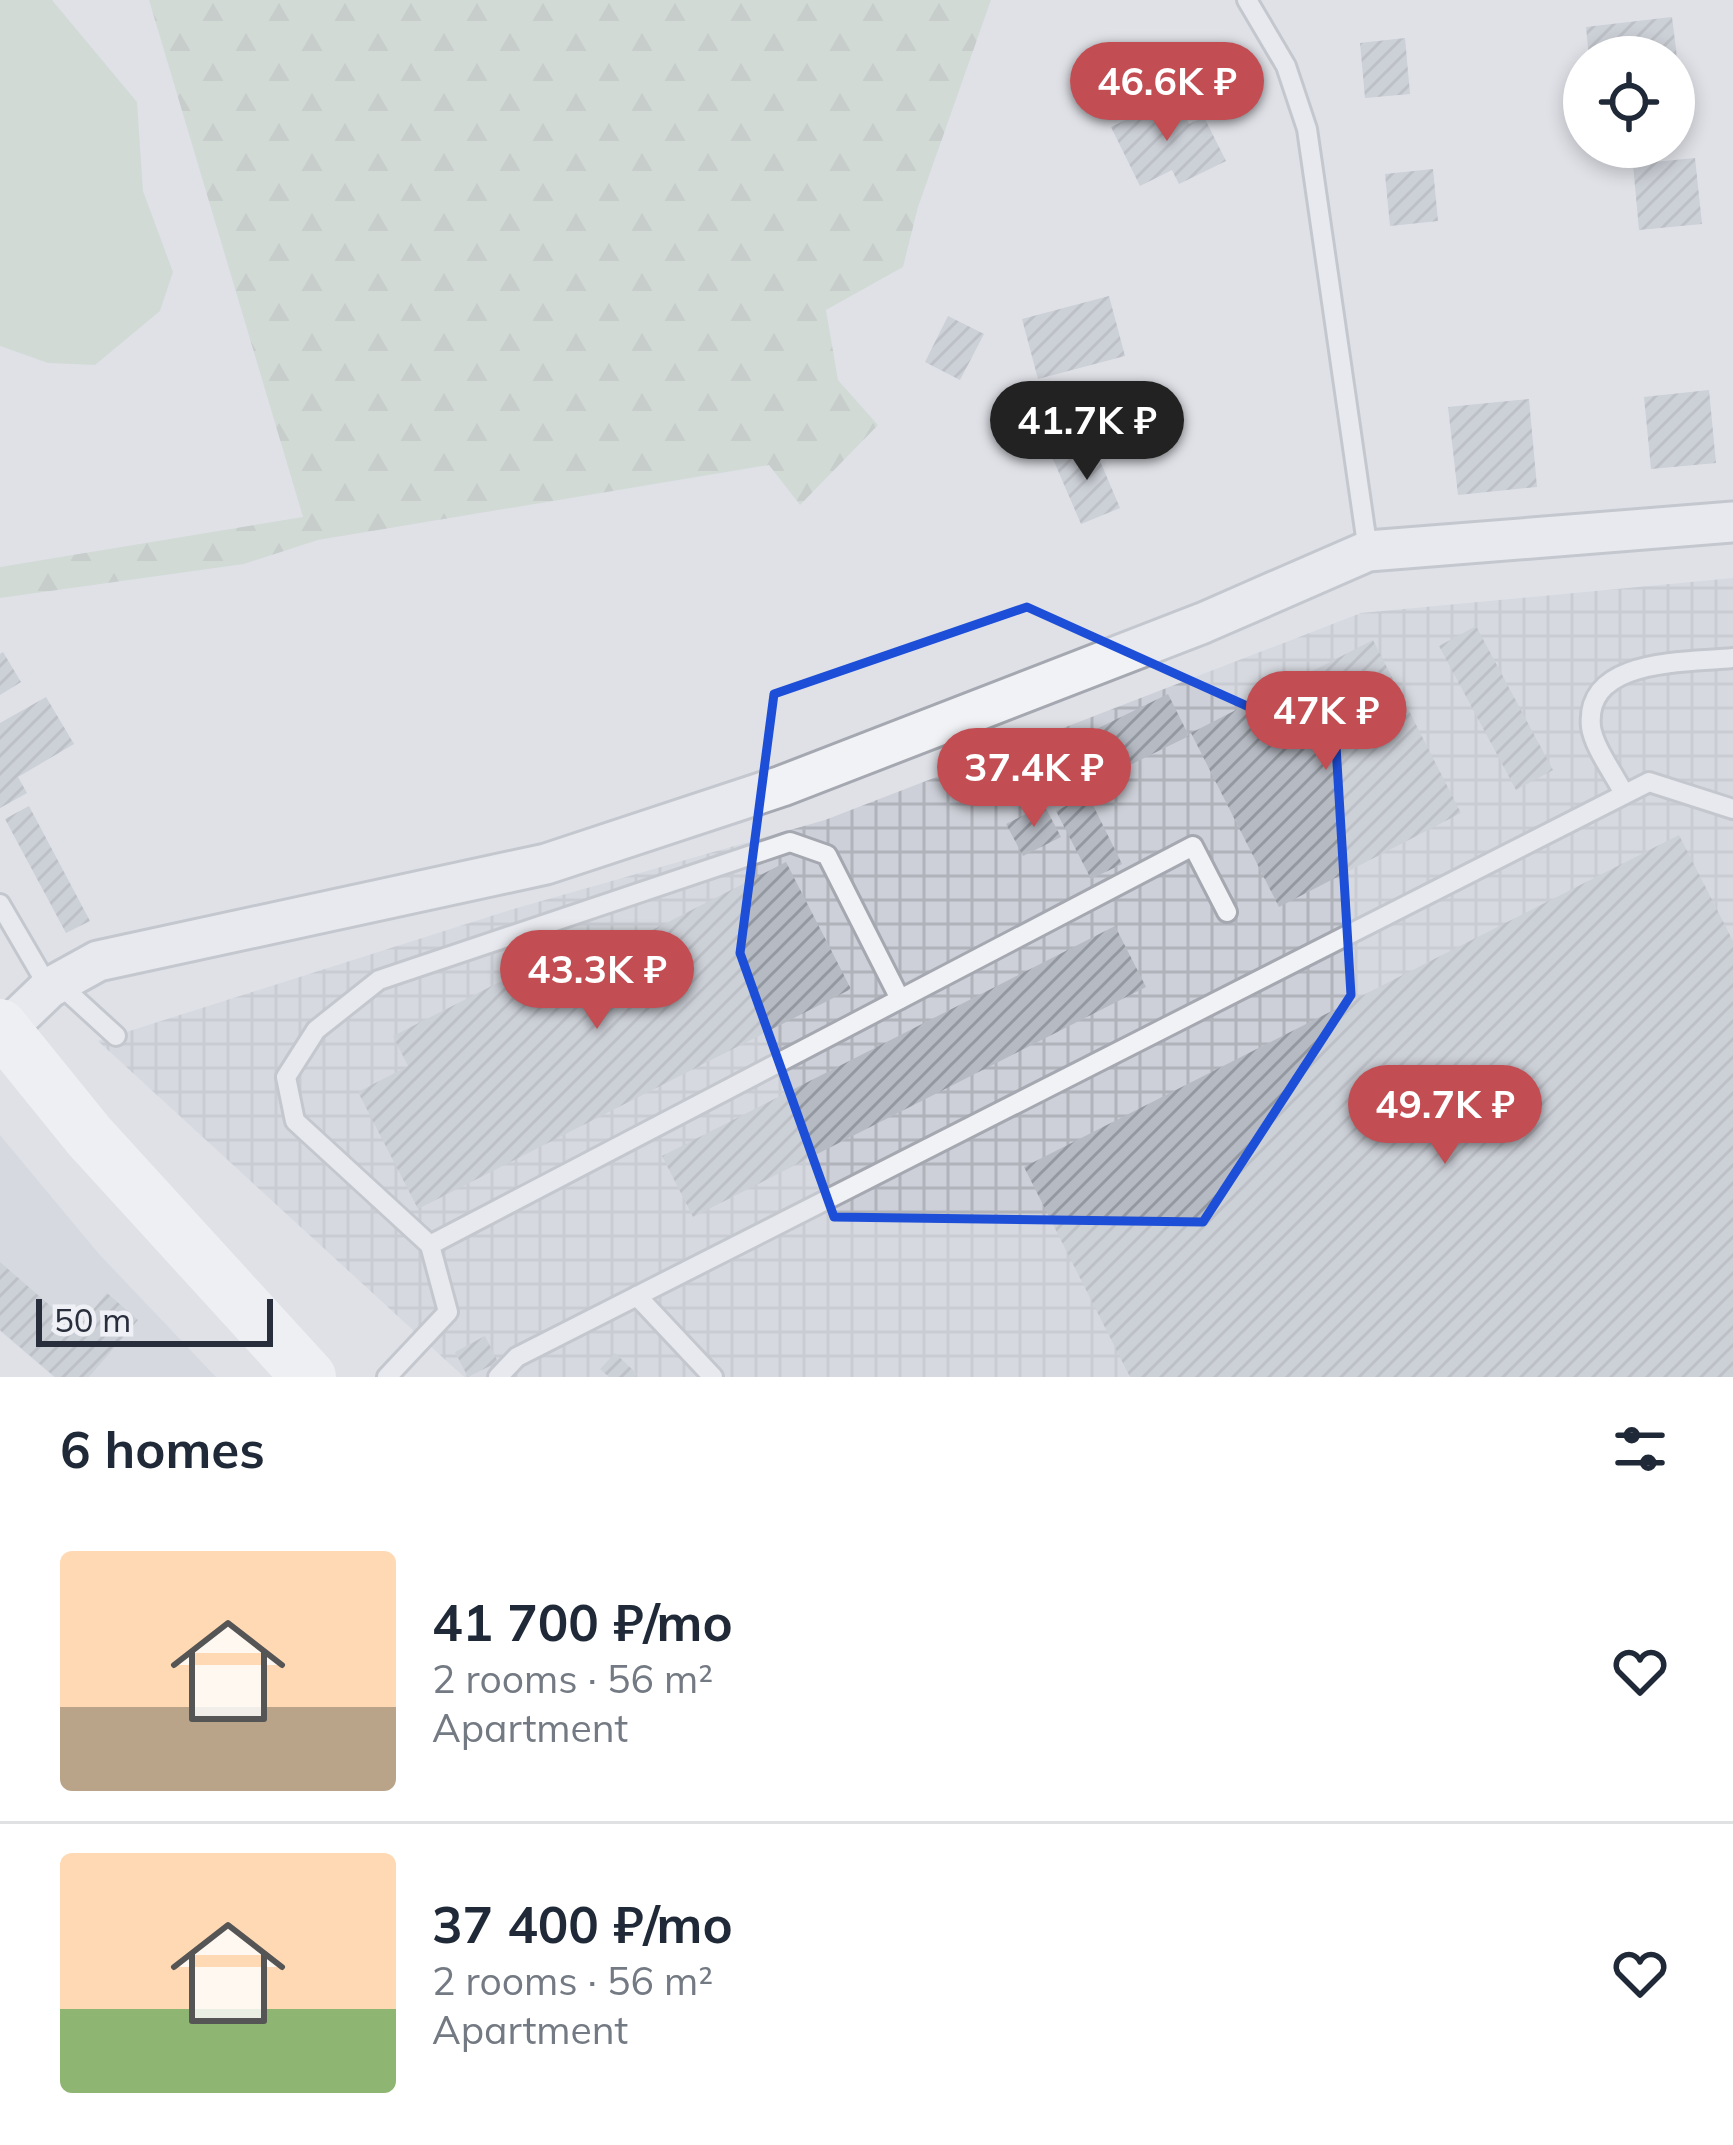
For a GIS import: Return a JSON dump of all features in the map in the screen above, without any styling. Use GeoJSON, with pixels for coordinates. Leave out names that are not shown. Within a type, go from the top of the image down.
{"type":"FeatureCollection","features":[{"type":"Feature","properties":{"kind":"main road"},"geometry":{"type":"LineString","coordinates":[[1,1042],[93,1189],[265,1377]]}},
{"type":"Feature","properties":{"kind":"main road"},"geometry":{"type":"LineString","coordinates":[[1,1042],[309,1377]]}},
{"type":"Feature","properties":{"kind":"street"},"geometry":{"type":"LineString","coordinates":[[1,1042],[54,985],[98,961],[546,864],[782,786],[1181,631],[1368,551],[1733,522]]}},
{"type":"Feature","properties":{"kind":"lane"},"geometry":{"type":"LineString","coordinates":[[1247,0],[1286,66],[1307,129],[1368,551]]}},
{"type":"Feature","properties":{"kind":"lane"},"geometry":{"type":"LineString","coordinates":[[1624,794],[1591,731],[1593,704],[1610,681],[1641,667],[1733,658]]}},
{"type":"Feature","properties":{"kind":"lane"},"geometry":{"type":"LineString","coordinates":[[498,1377],[517,1357],[1649,782],[1733,809]]}},
{"type":"Feature","properties":{"kind":"lane"},"geometry":{"type":"LineString","coordinates":[[387,1377],[448,1312],[430,1245],[295,1121],[286,1077],[316,1030],[379,980],[790,842],[827,855],[900,999]]}},
{"type":"Feature","properties":{"kind":"lane"},"geometry":{"type":"LineString","coordinates":[[430,1245],[1193,846],[1227,912]]}},
{"type":"Feature","properties":{"kind":"lane"},"geometry":{"type":"LineString","coordinates":[[0,904],[54,985],[116,1036]]}},
{"type":"Feature","properties":{"kind":"lane"},"geometry":{"type":"LineString","coordinates":[[637,1296],[713,1377]]}},
{"type":"Feature","properties":{"kind":"highlighted area"},"geometry":{"type":"Polygon","coordinates":[[[1027,607],[1336,746],[1351,995],[1203,1222],[834,1217],[740,953],[774,694],[1027,607]]]}},
{"type":"Feature","properties":{"kind":"shaded area"},"geometry":{"type":"Polygon","coordinates":[[[1733,578],[1733,1377],[464,1377],[98,1041],[510,910],[825,820],[1361,613],[1733,578]]]}},
{"type":"Feature","properties":{"kind":"shaded area"},"geometry":{"type":"Polygon","coordinates":[[[0,1135],[99,1254],[216,1377],[54,1377],[0,1331],[0,1135]]]}},
{"type":"Feature","properties":{"kind":"green space"},"geometry":{"type":"Polygon","coordinates":[[[0,0],[52,0],[137,102],[143,191],[173,272],[160,311],[95,365],[48,363],[0,346],[0,0]]]}},
{"type":"Feature","properties":{"kind":"green space"},"geometry":{"type":"Polygon","coordinates":[[[149,0],[991,0],[918,207],[903,267],[826,310],[838,380],[878,425],[800,505],[769,465],[318,540],[244,564],[0,598],[0,567],[303,517],[149,0]]]}},
{"type":"Feature","properties":{"kind":"building"},"geometry":{"type":"Polygon","coordinates":[[[1672,17],[1674,36],[1587,36],[1586,27],[1672,17]]]}},
{"type":"Feature","properties":{"kind":"building"},"geometry":{"type":"Polygon","coordinates":[[[1405,38],[1410,94],[1365,98],[1360,43],[1405,38]]]}},
{"type":"Feature","properties":{"kind":"building"},"geometry":{"type":"Polygon","coordinates":[[[1175,96],[1189,124],[1204,117],[1226,161],[1179,184],[1172,170],[1140,186],[1111,127],[1175,96]]]}},
{"type":"Feature","properties":{"kind":"building"},"geometry":{"type":"Polygon","coordinates":[[[1695,158],[1702,224],[1639,230],[1633,168],[1695,168],[1695,158]]]}},
{"type":"Feature","properties":{"kind":"building"},"geometry":{"type":"Polygon","coordinates":[[[1433,169],[1438,221],[1390,226],[1385,174],[1433,169]]]}},
{"type":"Feature","properties":{"kind":"building"},"geometry":{"type":"Polygon","coordinates":[[[1109,296],[1125,356],[1038,379],[1022,319],[1109,296]]]}},
{"type":"Feature","properties":{"kind":"building"},"geometry":{"type":"Polygon","coordinates":[[[948,316],[984,334],[960,380],[925,362],[948,316]]]}},
{"type":"Feature","properties":{"kind":"building"},"geometry":{"type":"Polygon","coordinates":[[[1709,390],[1716,463],[1651,469],[1644,397],[1709,390]]]}},
{"type":"Feature","properties":{"kind":"building"},"geometry":{"type":"Polygon","coordinates":[[[1529,399],[1537,487],[1458,495],[1448,407],[1529,399]]]}},
{"type":"Feature","properties":{"kind":"building"},"geometry":{"type":"Polygon","coordinates":[[[1092,442],[1120,508],[1081,524],[1053,459],[1092,442]]]}},
{"type":"Feature","properties":{"kind":"building"},"geometry":{"type":"Polygon","coordinates":[[[1476,626],[1553,770],[1516,790],[1439,646],[1476,626]]]}},
{"type":"Feature","properties":{"kind":"building"},"geometry":{"type":"Polygon","coordinates":[[[1373,640],[1461,813],[1279,907],[1191,733],[1373,640]]]}},
{"type":"Feature","properties":{"kind":"building"},"geometry":{"type":"Polygon","coordinates":[[[3,652],[21,682],[0,695],[0,654],[3,652]]]}},
{"type":"Feature","properties":{"kind":"building"},"geometry":{"type":"Polygon","coordinates":[[[1168,694],[1189,736],[1130,765],[1124,752],[1093,768],[1078,738],[1168,694]]]}},
{"type":"Feature","properties":{"kind":"building"},"geometry":{"type":"Polygon","coordinates":[[[46,697],[74,744],[18,777],[27,793],[0,808],[0,723],[46,697]]]}},
{"type":"Feature","properties":{"kind":"building"},"geometry":{"type":"Polygon","coordinates":[[[1088,795],[1122,864],[1091,879],[1056,811],[1088,795]]]}},
{"type":"Feature","properties":{"kind":"building"},"geometry":{"type":"Polygon","coordinates":[[[1044,805],[1061,837],[1023,856],[1006,824],[1044,805]]]}},
{"type":"Feature","properties":{"kind":"building"},"geometry":{"type":"Polygon","coordinates":[[[29,806],[90,921],[66,933],[5,819],[29,806]]]}},
{"type":"Feature","properties":{"kind":"building"},"geometry":{"type":"Polygon","coordinates":[[[1679,835],[1733,941],[1733,1377],[1130,1377],[1024,1167],[1679,835]]]}},
{"type":"Feature","properties":{"kind":"building"},"geometry":{"type":"Polygon","coordinates":[[[786,862],[851,989],[418,1209],[358,1092],[408,1066],[393,1036],[598,932],[609,952],[786,862]]]}},
{"type":"Feature","properties":{"kind":"building"},"geometry":{"type":"Polygon","coordinates":[[[1115,926],[1146,987],[693,1217],[662,1156],[1115,926]]]}},
{"type":"Feature","properties":{"kind":"building"},"geometry":{"type":"Polygon","coordinates":[[[0,1262],[77,1329],[107,1293],[138,1320],[89,1377],[55,1377],[0,1330],[0,1262]]]}},
{"type":"Feature","properties":{"kind":"building"},"geometry":{"type":"Polygon","coordinates":[[[485,1336],[498,1362],[468,1377],[455,1352],[485,1336]]]}},
{"type":"Feature","properties":{"kind":"building"},"geometry":{"type":"Polygon","coordinates":[[[615,1353],[637,1374],[634,1377],[609,1377],[600,1369],[615,1353]]]}}]}
